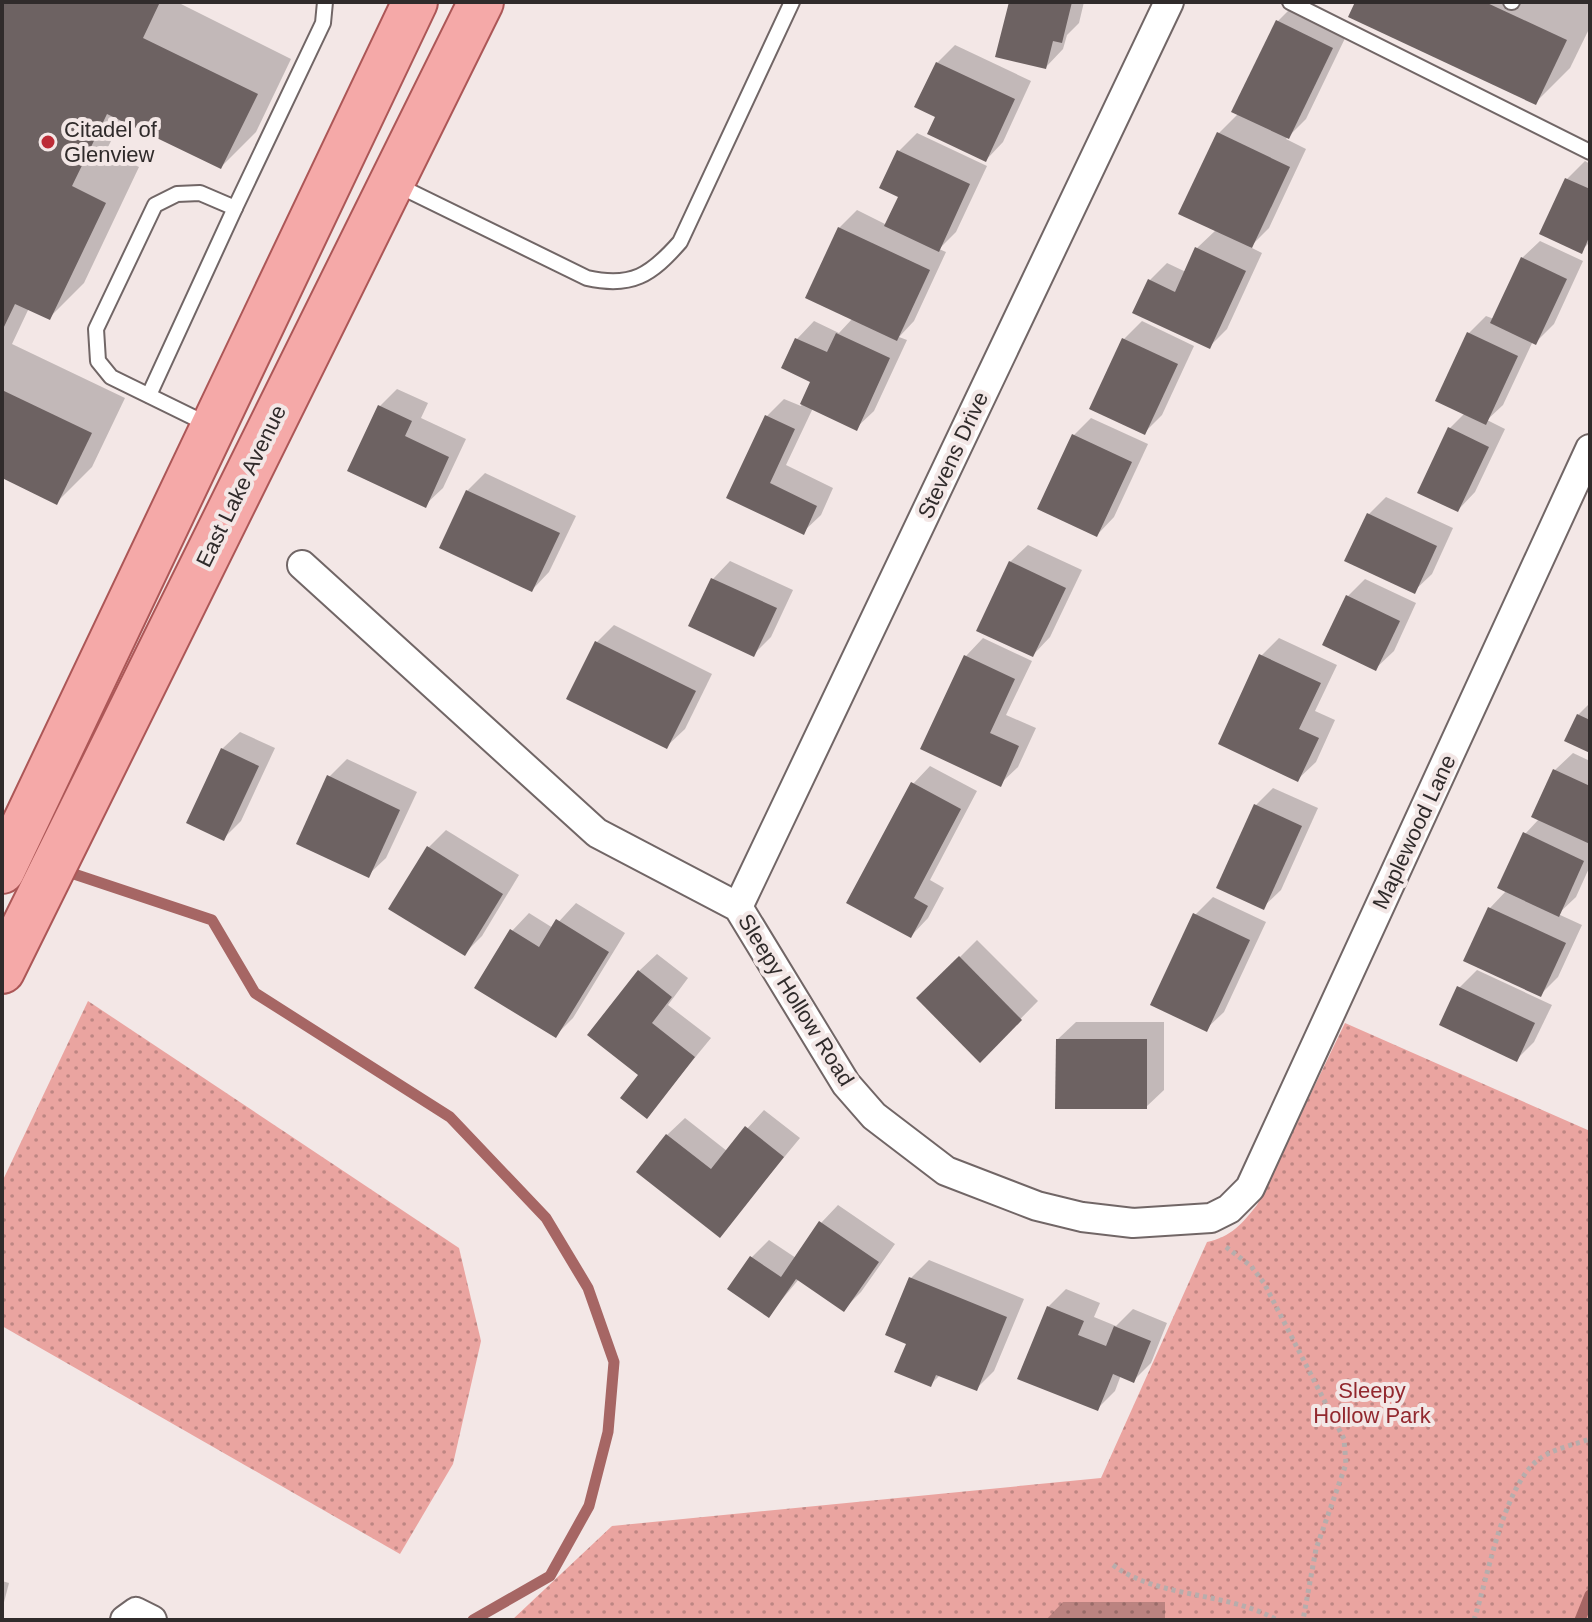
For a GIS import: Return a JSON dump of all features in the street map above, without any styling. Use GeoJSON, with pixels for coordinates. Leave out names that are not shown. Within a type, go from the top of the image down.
{"type":"FeatureCollection","features":[{"type":"Feature","properties":{"kind":"main road"},"geometry":{"type":"LineString","coordinates":[[2,871],[415,2]]}},
{"type":"Feature","properties":{"kind":"main road","name":"East Lake Avenue"},"geometry":{"type":"LineString","coordinates":[[2,971],[481,2]]}},
{"type":"Feature","properties":{"kind":"street","name":"Stevens Drive"},"geometry":{"type":"LineString","coordinates":[[738,907],[1169,2]]}},
{"type":"Feature","properties":{"kind":"street","name":"Maplewood Lane"},"geometry":{"type":"LineString","coordinates":[[1229,1209],[1250,1188],[1590,449]]}},
{"type":"Feature","properties":{"kind":"street","name":"Sleepy Hollow Road"},"geometry":{"type":"LineString","coordinates":[[302,565],[597,833],[738,907],[846,1084],[874,1116],[946,1171],[1037,1206],[1082,1217],[1133,1223],[1183,1221],[1211,1218],[1229,1209]]}},
{"type":"Feature","properties":{"kind":"street"},"geometry":{"type":"LineString","coordinates":[[125,1620],[136,1612],[152,1620]]}},
{"type":"Feature","properties":{"kind":"lane"},"geometry":{"type":"LineString","coordinates":[[149,395],[323,23],[325,2]]}},
{"type":"Feature","properties":{"kind":"lane"},"geometry":{"type":"LineString","coordinates":[[391,182],[587,278],[608,283],[641,278],[659,266],[680,242],[792,2]]}},
{"type":"Feature","properties":{"kind":"lane"},"geometry":{"type":"LineString","coordinates":[[1290,2],[1590,152]]}},
{"type":"Feature","properties":{"kind":"lane"},"geometry":{"type":"LineString","coordinates":[[213,426],[111,377],[98,361],[96,329],[155,205],[177,194],[200,193],[235,208]]}},
{"type":"Feature","properties":{"kind":"path"},"geometry":{"type":"LineString","coordinates":[[1226,1247],[1251,1266],[1264,1283],[1344,1439],[1346,1464],[1316,1549],[1303,1620]]}},
{"type":"Feature","properties":{"kind":"path"},"geometry":{"type":"LineString","coordinates":[[1474,1620],[1511,1502],[1528,1468],[1541,1457],[1590,1439]]}},
{"type":"Feature","properties":{"kind":"path"},"geometry":{"type":"LineString","coordinates":[[1113,1565],[1129,1577],[1215,1598],[1277,1620]]}},
{"type":"Feature","properties":{"kind":"green space"},"geometry":{"type":"Polygon","coordinates":[[[88,1001],[459,1248],[481,1341],[453,1464],[400,1554],[2,1326],[2,1182],[88,1001]]]}},
{"type":"Feature","properties":{"kind":"green space","name":"Sleepy Hollow Park"},"geometry":{"type":"Polygon","coordinates":[[[1345,1023],[1590,1131],[1590,1620],[512,1620],[612,1526],[1101,1478],[1207,1242],[1235,1229],[1257,1205],[1345,1023]]]}},
{"type":"Feature","properties":{"kind":"building","name":"Citadel of Glenview"},"geometry":{"type":"Polygon","coordinates":[[[2,2],[160,2],[143,38],[258,94],[221,169],[107,114],[72,186],[106,203],[50,320],[15,304],[2,331],[2,2]]]}},
{"type":"Feature","properties":{"kind":"building"},"geometry":{"type":"Polygon","coordinates":[[[1009,2],[1072,2],[1062,43],[1053,41],[1046,69],[995,57],[1009,2]]]}},
{"type":"Feature","properties":{"kind":"building"},"geometry":{"type":"Polygon","coordinates":[[[1355,2],[1485,2],[1567,40],[1536,105],[1348,17],[1355,2]]]}},
{"type":"Feature","properties":{"kind":"building"},"geometry":{"type":"Polygon","coordinates":[[[1276,20],[1333,48],[1289,139],[1231,112],[1276,20]]]}},
{"type":"Feature","properties":{"kind":"building"},"geometry":{"type":"Polygon","coordinates":[[[936,62],[1015,99],[986,162],[927,134],[935,117],[914,107],[936,62]]]}},
{"type":"Feature","properties":{"kind":"building"},"geometry":{"type":"Polygon","coordinates":[[[1217,132],[1290,167],[1252,248],[1178,214],[1217,132]]]}},
{"type":"Feature","properties":{"kind":"building"},"geometry":{"type":"Polygon","coordinates":[[[897,150],[970,184],[939,252],[884,226],[898,197],[879,188],[897,150]]]}},
{"type":"Feature","properties":{"kind":"building"},"geometry":{"type":"Polygon","coordinates":[[[1565,178],[1590,189],[1590,235],[1582,254],[1539,234],[1565,178]]]}},
{"type":"Feature","properties":{"kind":"building"},"geometry":{"type":"Polygon","coordinates":[[[838,227],[930,270],[897,341],[805,298],[838,227]]]}},
{"type":"Feature","properties":{"kind":"building"},"geometry":{"type":"Polygon","coordinates":[[[1195,247],[1246,271],[1210,349],[1132,313],[1148,279],[1175,292],[1195,247]]]}},
{"type":"Feature","properties":{"kind":"building"},"geometry":{"type":"Polygon","coordinates":[[[1521,257],[1567,279],[1536,345],[1490,323],[1521,257]]]}},
{"type":"Feature","properties":{"kind":"building"},"geometry":{"type":"Polygon","coordinates":[[[1467,332],[1518,356],[1486,425],[1435,401],[1467,332]]]}},
{"type":"Feature","properties":{"kind":"building"},"geometry":{"type":"Polygon","coordinates":[[[836,333],[890,358],[857,431],[800,404],[810,382],[781,368],[795,338],[827,352],[836,333]]]}},
{"type":"Feature","properties":{"kind":"building"},"geometry":{"type":"Polygon","coordinates":[[[1122,338],[1178,364],[1145,435],[1089,409],[1122,338]]]}},
{"type":"Feature","properties":{"kind":"building"},"geometry":{"type":"Polygon","coordinates":[[[2,390],[92,433],[57,505],[2,478],[2,390]]]}},
{"type":"Feature","properties":{"kind":"building"},"geometry":{"type":"Polygon","coordinates":[[[378,405],[412,421],[405,436],[449,457],[426,508],[347,471],[378,405]]]}},
{"type":"Feature","properties":{"kind":"building"},"geometry":{"type":"Polygon","coordinates":[[[765,415],[795,429],[770,483],[817,506],[804,535],[726,498],[765,415]]]}},
{"type":"Feature","properties":{"kind":"building"},"geometry":{"type":"Polygon","coordinates":[[[1448,427],[1489,447],[1458,512],[1417,493],[1448,427]]]}},
{"type":"Feature","properties":{"kind":"building"},"geometry":{"type":"Polygon","coordinates":[[[1072,434],[1132,462],[1097,537],[1037,509],[1072,434]]]}},
{"type":"Feature","properties":{"kind":"building"},"geometry":{"type":"Polygon","coordinates":[[[466,490],[560,533],[532,592],[439,548],[466,490]]]}},
{"type":"Feature","properties":{"kind":"building"},"geometry":{"type":"Polygon","coordinates":[[[1367,513],[1437,546],[1415,594],[1344,561],[1367,513]]]}},
{"type":"Feature","properties":{"kind":"building"},"geometry":{"type":"Polygon","coordinates":[[[1009,561],[1066,588],[1033,657],[976,631],[1009,561]]]}},
{"type":"Feature","properties":{"kind":"building"},"geometry":{"type":"Polygon","coordinates":[[[711,578],[777,608],[754,657],[688,626],[711,578]]]}},
{"type":"Feature","properties":{"kind":"building"},"geometry":{"type":"Polygon","coordinates":[[[1346,595],[1400,621],[1376,671],[1322,645],[1346,595]]]}},
{"type":"Feature","properties":{"kind":"building"},"geometry":{"type":"Polygon","coordinates":[[[595,641],[696,691],[667,749],[566,699],[595,641]]]}},
{"type":"Feature","properties":{"kind":"building"},"geometry":{"type":"Polygon","coordinates":[[[1259,654],[1321,683],[1299,729],[1319,738],[1298,782],[1218,744],[1259,654]]]}},
{"type":"Feature","properties":{"kind":"building"},"geometry":{"type":"Polygon","coordinates":[[[964,655],[1015,679],[990,733],[1019,746],[1001,787],[920,749],[964,655]]]}},
{"type":"Feature","properties":{"kind":"building"},"geometry":{"type":"Polygon","coordinates":[[[1577,714],[1590,720],[1590,753],[1564,741],[1577,714]]]}},
{"type":"Feature","properties":{"kind":"building"},"geometry":{"type":"Polygon","coordinates":[[[221,748],[259,766],[224,841],[186,823],[221,748]]]}},
{"type":"Feature","properties":{"kind":"building"},"geometry":{"type":"Polygon","coordinates":[[[1553,769],[1590,786],[1590,844],[1531,817],[1553,769]]]}},
{"type":"Feature","properties":{"kind":"building"},"geometry":{"type":"Polygon","coordinates":[[[327,775],[400,810],[369,878],[296,844],[327,775]]]}},
{"type":"Feature","properties":{"kind":"building"},"geometry":{"type":"Polygon","coordinates":[[[911,782],[961,809],[914,898],[928,906],[911,938],[846,903],[911,782]]]}},
{"type":"Feature","properties":{"kind":"building"},"geometry":{"type":"Polygon","coordinates":[[[1254,804],[1302,826],[1264,910],[1216,888],[1254,804]]]}},
{"type":"Feature","properties":{"kind":"building"},"geometry":{"type":"Polygon","coordinates":[[[1523,832],[1584,861],[1559,917],[1497,888],[1523,832]]]}},
{"type":"Feature","properties":{"kind":"building"},"geometry":{"type":"Polygon","coordinates":[[[427,846],[503,894],[465,956],[388,909],[427,846]]]}},
{"type":"Feature","properties":{"kind":"building"},"geometry":{"type":"Polygon","coordinates":[[[1488,907],[1566,943],[1541,997],[1463,961],[1488,907]]]}},
{"type":"Feature","properties":{"kind":"building"},"geometry":{"type":"Polygon","coordinates":[[[1193,913],[1250,940],[1207,1032],[1150,1005],[1193,913]]]}},
{"type":"Feature","properties":{"kind":"building"},"geometry":{"type":"Polygon","coordinates":[[[556,919],[609,952],[556,1038],[474,988],[510,929],[539,947],[556,919]]]}},
{"type":"Feature","properties":{"kind":"building"},"geometry":{"type":"Polygon","coordinates":[[[959,956],[1022,1020],[980,1063],[916,998],[959,956]]]}},
{"type":"Feature","properties":{"kind":"building"},"geometry":{"type":"Polygon","coordinates":[[[638,970],[672,997],[652,1023],[695,1057],[647,1119],[620,1098],[638,1075],[587,1035],[638,970]]]}},
{"type":"Feature","properties":{"kind":"building"},"geometry":{"type":"Polygon","coordinates":[[[1457,986],[1535,1023],[1517,1062],[1439,1025],[1457,986]]]}},
{"type":"Feature","properties":{"kind":"building"},"geometry":{"type":"Polygon","coordinates":[[[1056,1039],[1147,1039],[1147,1109],[1055,1109],[1056,1039]]]}},
{"type":"Feature","properties":{"kind":"building"},"geometry":{"type":"Polygon","coordinates":[[[745,1126],[784,1157],[720,1238],[636,1172],[666,1134],[711,1169],[745,1126]]]}},
{"type":"Feature","properties":{"kind":"building"},"geometry":{"type":"Polygon","coordinates":[[[819,1221],[879,1262],[844,1312],[796,1279],[769,1318],[727,1289],[750,1256],[781,1277],[819,1221]]]}},
{"type":"Feature","properties":{"kind":"building"},"geometry":{"type":"Polygon","coordinates":[[[909,1277],[1007,1317],[977,1391],[936,1375],[931,1387],[894,1372],[906,1344],[885,1335],[909,1277]]]}},
{"type":"Feature","properties":{"kind":"building"},"geometry":{"type":"Polygon","coordinates":[[[1047,1306],[1084,1321],[1078,1335],[1106,1346],[1114,1326],[1151,1341],[1134,1383],[1113,1374],[1098,1411],[1017,1379],[1047,1306]]]}},
{"type":"Feature","properties":{"kind":"waterway"},"geometry":{"type":"LineString","coordinates":[[62,870],[212,920],[255,993],[450,1117],[546,1218],[588,1288],[614,1362],[608,1432],[589,1506],[550,1576],[473,1620]]}},
{"type":"Feature","properties":{"kind":"waterway"},"geometry":{"type":"LineString","coordinates":[[1580,1620],[1590,1595]]}},
{"type":"Feature","properties":{"kind":"place","name":"Citadel of Glenview"},"geometry":{"type":"Point","coordinates":[48,142]}}]}
